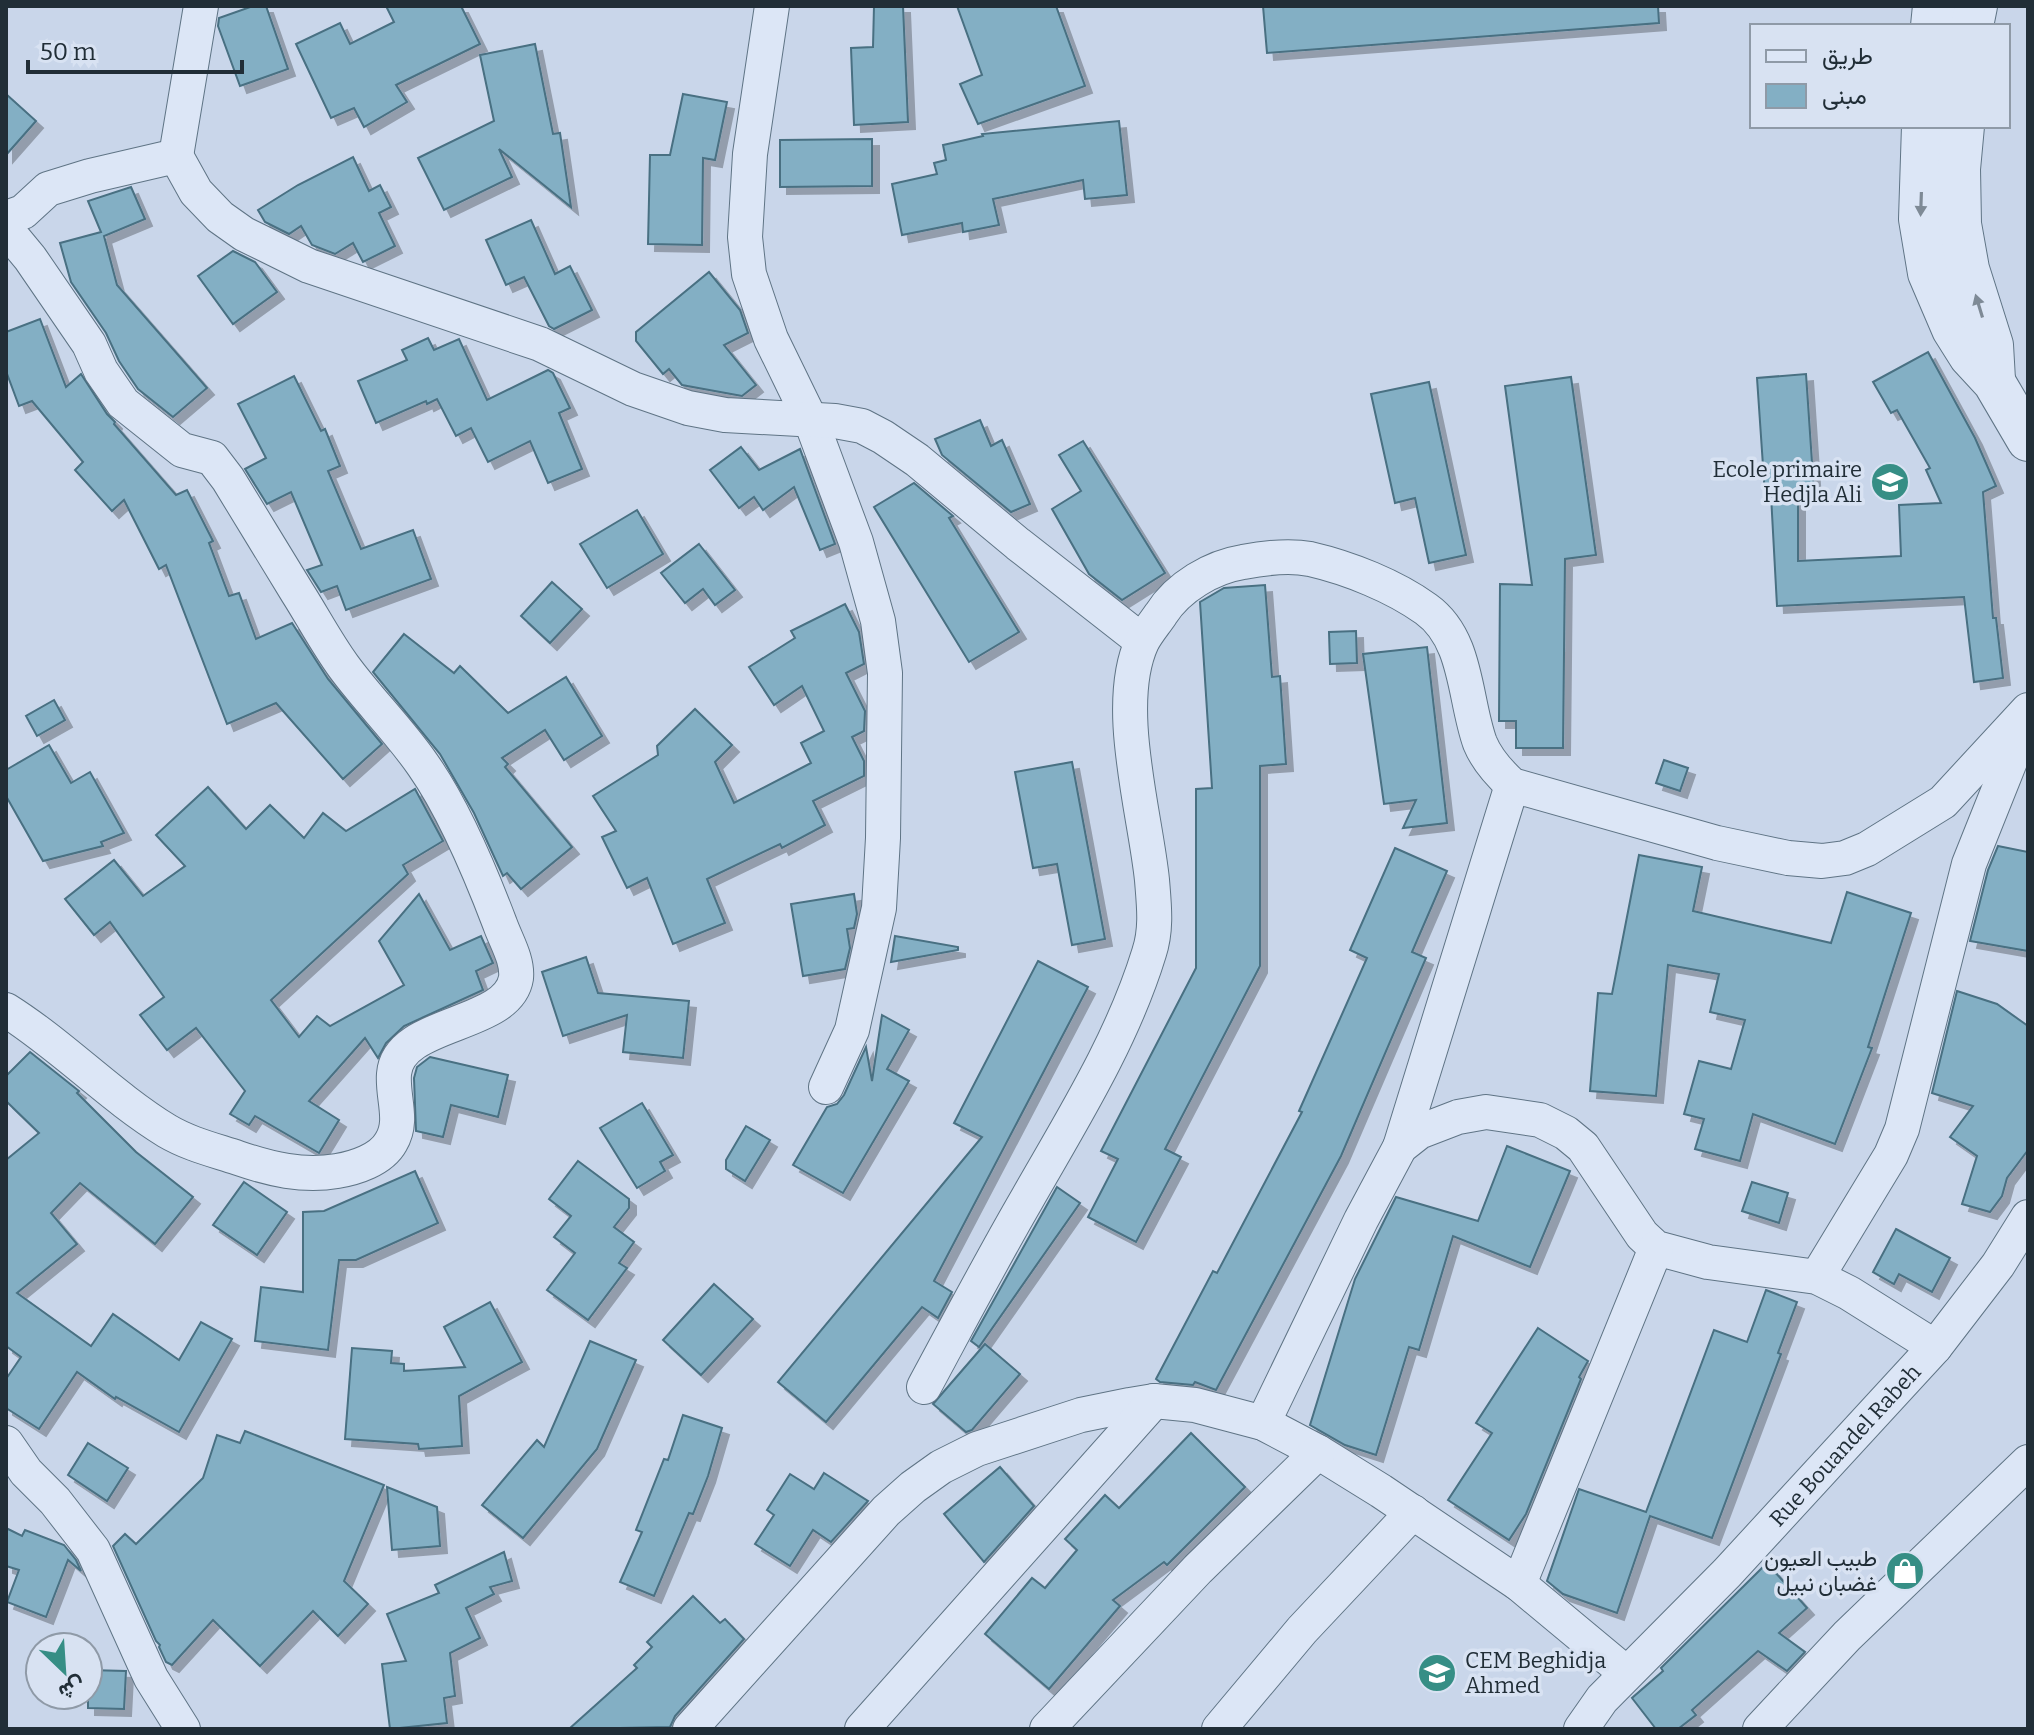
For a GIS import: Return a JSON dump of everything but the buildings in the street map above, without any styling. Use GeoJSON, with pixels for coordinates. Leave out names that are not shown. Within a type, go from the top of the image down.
{"type":"FeatureCollection","features":[{"type":"Feature","properties":{"kind":"street"},"geometry":{"type":"LineString","coordinates":[[201,6],[176,156],[196,192],[220,217],[244,234],[309,266],[540,344],[633,389],[688,408],[725,415],[835,421],[862,426],[917,460],[1142,641]]}},
{"type":"Feature","properties":{"kind":"street"},"geometry":{"type":"LineString","coordinates":[[772,6],[750,154],[745,237],[749,274],[758,307],[811,421],[856,542],[878,621],[885,673],[879,908],[852,1030],[826,1087]]}},
{"type":"Feature","properties":{"kind":"street"},"geometry":{"type":"LineString","coordinates":[[1923,128],[1920,219],[1929,273],[1953,329],[1970,356],[2009,391]]}},
{"type":"Feature","properties":{"kind":"street"},"geometry":{"type":"LineString","coordinates":[[1963,128],[1959,169],[1960,224],[1968,269],[1992,345],[2028,440]]}},
{"type":"Feature","properties":{"kind":"street"},"geometry":{"type":"LineString","coordinates":[[6,218],[23,212],[48,189],[104,172],[176,156]]}},
{"type":"Feature","properties":{"kind":"street"},"geometry":{"type":"LineString","coordinates":[[6,229],[30,258],[89,344],[101,371],[123,403],[182,450],[212,458],[343,666],[425,767],[457,824],[489,896],[514,958],[516,976],[509,996],[499,1006],[434,1032],[402,1055],[393,1075],[398,1114],[396,1128],[391,1143],[379,1156],[344,1170],[317,1174],[258,1165],[202,1148],[168,1132],[6,1010]]}},
{"type":"Feature","properties":{"kind":"street"},"geometry":{"type":"LineString","coordinates":[[924,1387],[1127,1016],[1151,949],[1155,919],[1148,840],[1132,746],[1130,703],[1142,641],[1169,601],[1201,578],[1228,564],[1263,558],[1307,559],[1404,595],[1430,612],[1444,626],[1456,646],[1480,743],[1491,764],[1512,785],[1717,843],[1788,858],[1822,861],[1845,858],[1867,849],[1943,802],[2028,710]]}},
{"type":"Feature","properties":{"kind":"street"},"geometry":{"type":"LineString","coordinates":[[1817,1277],[1891,1155],[1902,1129],[1969,864],[2028,718]]}},
{"type":"Feature","properties":{"kind":"street"},"geometry":{"type":"LineString","coordinates":[[1263,1423],[1361,1220],[1400,1147],[1512,785]]}},
{"type":"Feature","properties":{"kind":"street"},"geometry":{"type":"LineString","coordinates":[[1400,1147],[1419,1132],[1458,1117],[1486,1112],[1540,1120],[1566,1133],[1583,1147],[1642,1235],[1656,1248],[1708,1262],[1817,1277],[1849,1293],[1935,1347]]}},
{"type":"Feature","properties":{"kind":"street","name":"Rue Bouandel Rabeh"},"geometry":{"type":"LineString","coordinates":[[1581,1729],[1602,1699],[1626,1673],[1727,1573],[1935,1347],[1998,1265],[2028,1217]]}},
{"type":"Feature","properties":{"kind":"street"},"geometry":{"type":"LineString","coordinates":[[1519,1584],[1656,1248]]}},
{"type":"Feature","properties":{"kind":"street"},"geometry":{"type":"LineString","coordinates":[[862,1729],[1154,1401]]}},
{"type":"Feature","properties":{"kind":"street"},"geometry":{"type":"LineString","coordinates":[[690,1729],[886,1511],[932,1474],[977,1449],[1081,1415],[1154,1401],[1195,1405],[1263,1423],[1318,1452],[1519,1584],[1626,1673]]}},
{"type":"Feature","properties":{"kind":"street"},"geometry":{"type":"LineString","coordinates":[[6,1443],[16,1475],[55,1501],[93,1550],[151,1678],[183,1729]]}},
{"type":"Feature","properties":{"kind":"street"},"geometry":{"type":"LineString","coordinates":[[1047,1729],[1198,1569],[1318,1452]]}},
{"type":"Feature","properties":{"kind":"street"},"geometry":{"type":"LineString","coordinates":[[1760,1729],[1847,1636],[2028,1462]]}},
{"type":"Feature","properties":{"kind":"street"},"geometry":{"type":"LineString","coordinates":[[1219,1729],[1302,1630],[1413,1512]]}},
{"type":"Feature","properties":{"kind":"place","name":"Ecole primaire Hedjla Ali"},"geometry":{"type":"Point","coordinates":[1890,482]}},
{"type":"Feature","properties":{"kind":"place","name":"طبيب العيون غضبان نبيل"},"geometry":{"type":"Point","coordinates":[1905,1571]}},
{"type":"Feature","properties":{"kind":"place","name":"CEM Beghidja Ahmed"},"geometry":{"type":"Point","coordinates":[1437,1673]}}]}
